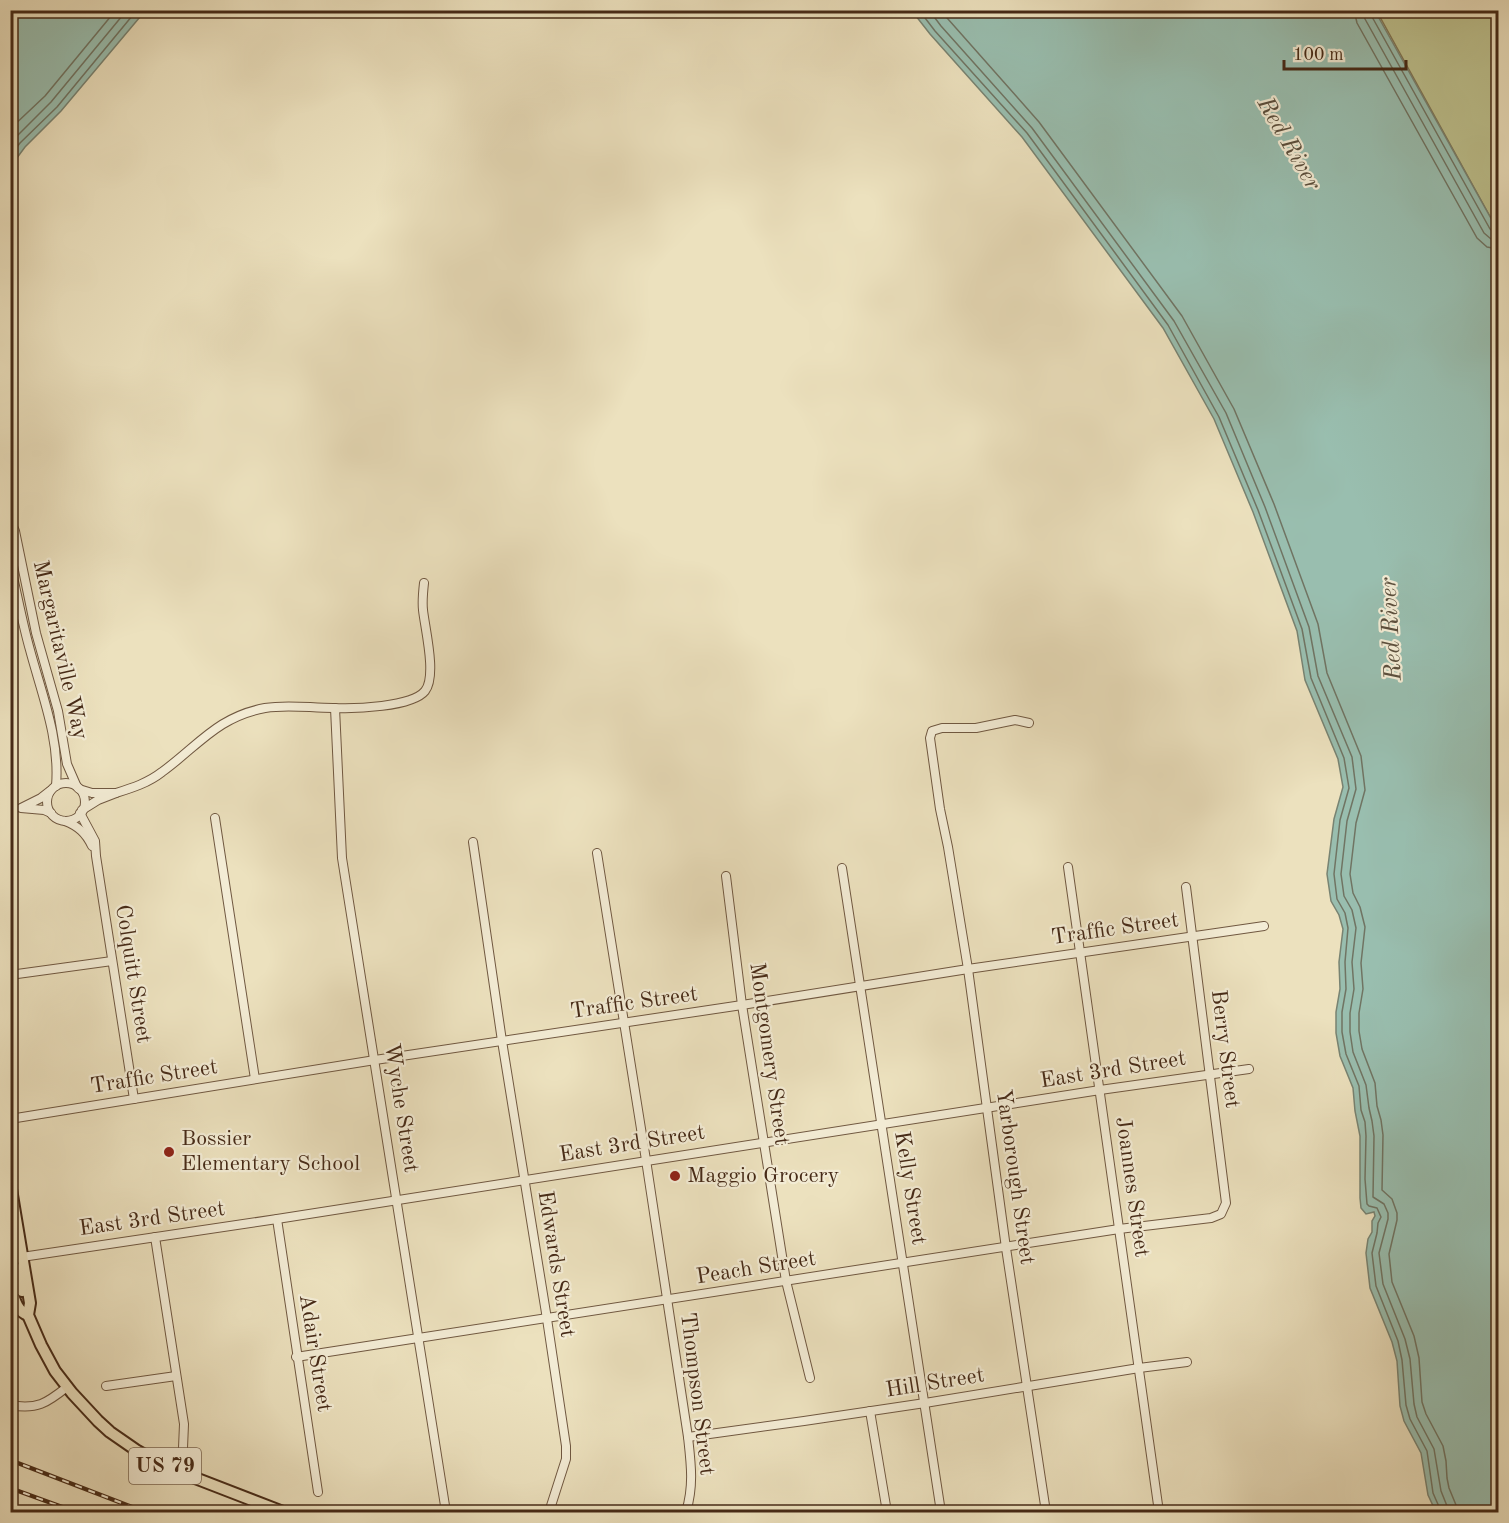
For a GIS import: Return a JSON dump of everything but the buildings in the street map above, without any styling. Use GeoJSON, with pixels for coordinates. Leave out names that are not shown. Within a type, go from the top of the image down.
{"type":"FeatureCollection","features":[{"type":"Feature","properties":{"kind":"main road","name":"US 79"},"geometry":{"type":"LineString","coordinates":[[10,1183],[29,1297],[28,1315],[55,1371],[67,1387],[98,1422],[150,1458],[177,1471],[283,1512]]}},
{"type":"Feature","properties":{"kind":"main road"},"geometry":{"type":"LineString","coordinates":[[10,1241],[13,1252],[22,1257]]}},
{"type":"Feature","properties":{"kind":"main road"},"geometry":{"type":"LineString","coordinates":[[10,1265],[17,1269],[22,1293],[29,1297]]}},
{"type":"Feature","properties":{"kind":"main road"},"geometry":{"type":"LineString","coordinates":[[10,1286],[16,1305],[28,1315]]}},
{"type":"Feature","properties":{"kind":"street","name":"Margaritaville Way"},"geometry":{"type":"LineString","coordinates":[[10,520],[15,531],[36,633],[58,711],[67,764],[78,788]]}},
{"type":"Feature","properties":{"kind":"street","name":"Margaritaville Way"},"geometry":{"type":"LineString","coordinates":[[10,564],[26,638],[52,728],[57,770],[54,788]]}},
{"type":"Feature","properties":{"kind":"street"},"geometry":{"type":"LineString","coordinates":[[21,808],[44,810],[65,821],[75,818],[99,800],[155,777],[209,732],[224,722],[257,709],[295,705],[335,708],[397,704],[418,698],[427,689],[430,675],[423,608],[424,583]]}},
{"type":"Feature","properties":{"kind":"street","name":"Wyche Street"},"geometry":{"type":"LineString","coordinates":[[335,708],[342,858],[446,1512]]}},
{"type":"Feature","properties":{"kind":"street","name":"Yarborough Street"},"geometry":{"type":"LineString","coordinates":[[1029,723],[1015,720],[976,728],[942,728],[930,734],[940,809],[968,969],[1006,1248],[1046,1512]]}},
{"type":"Feature","properties":{"kind":"street"},"geometry":{"type":"LineString","coordinates":[[10,811],[41,798],[54,788],[66,783],[92,793],[116,793]]}},
{"type":"Feature","properties":{"kind":"street"},"geometry":{"type":"LineString","coordinates":[[51,813],[47,802],[54,788]]}},
{"type":"Feature","properties":{"kind":"street"},"geometry":{"type":"LineString","coordinates":[[78,788],[84,800],[81,812]]}},
{"type":"Feature","properties":{"kind":"street","name":"Colquitt Street"},"geometry":{"type":"LineString","coordinates":[[81,812],[95,841],[134,1099]]}},
{"type":"Feature","properties":{"kind":"street"},"geometry":{"type":"LineString","coordinates":[[215,818],[255,1079]]}},
{"type":"Feature","properties":{"kind":"street","name":"Colquitt Street"},"geometry":{"type":"LineString","coordinates":[[65,821],[86,834],[96,856]]}},
{"type":"Feature","properties":{"kind":"street","name":"Edwards Street"},"geometry":{"type":"LineString","coordinates":[[474,842],[502,1041],[566,1446],[566,1459],[549,1512]]}},
{"type":"Feature","properties":{"kind":"street","name":"Thompson Street"},"geometry":{"type":"LineString","coordinates":[[597,854],[688,1437],[692,1475],[686,1512]]}},
{"type":"Feature","properties":{"kind":"street","name":"Joannes Street"},"geometry":{"type":"LineString","coordinates":[[1068,867],[1159,1512]]}},
{"type":"Feature","properties":{"kind":"street","name":"Kelly Street"},"geometry":{"type":"LineString","coordinates":[[842,868],[941,1512]]}},
{"type":"Feature","properties":{"kind":"street","name":"Montgomery Street"},"geometry":{"type":"LineString","coordinates":[[726,876],[742,1005],[786,1281],[810,1378]]}},
{"type":"Feature","properties":{"kind":"street","name":"Berry Street"},"geometry":{"type":"LineString","coordinates":[[1186,887],[1226,1203],[1221,1214]]}},
{"type":"Feature","properties":{"kind":"street","name":"Traffic Street"},"geometry":{"type":"LineString","coordinates":[[10,1119],[375,1060],[1264,926]]}},
{"type":"Feature","properties":{"kind":"street"},"geometry":{"type":"LineString","coordinates":[[10,975],[112,961]]}},
{"type":"Feature","properties":{"kind":"street","name":"East 3rd Street"},"geometry":{"type":"LineString","coordinates":[[22,1257],[882,1123],[1249,1069]]}},
{"type":"Feature","properties":{"kind":"street","name":"Peach Street"},"geometry":{"type":"LineString","coordinates":[[297,1357],[1119,1229],[1211,1218],[1221,1214]]}},
{"type":"Feature","properties":{"kind":"street","name":"Adair Street"},"geometry":{"type":"LineString","coordinates":[[277,1219],[318,1492]]}},
{"type":"Feature","properties":{"kind":"street"},"geometry":{"type":"LineString","coordinates":[[155,1237],[184,1424],[183,1448],[177,1471]]}},
{"type":"Feature","properties":{"kind":"street","name":"Hill Street"},"geometry":{"type":"LineString","coordinates":[[688,1437],[1187,1362]]}},
{"type":"Feature","properties":{"kind":"street"},"geometry":{"type":"LineString","coordinates":[[106,1386],[176,1376]]}},
{"type":"Feature","properties":{"kind":"street"},"geometry":{"type":"LineString","coordinates":[[10,1405],[38,1406],[67,1387]]}},
{"type":"Feature","properties":{"kind":"street"},"geometry":{"type":"LineString","coordinates":[[870,1411],[887,1512]]}},
{"type":"Feature","properties":{"kind":"green space"},"geometry":{"type":"Polygon","coordinates":[[[1375,11],[1498,11],[1498,231],[1381,19],[1375,11]]]}},
{"type":"Feature","properties":{"kind":"water"},"geometry":{"type":"Polygon","coordinates":[[[11,10],[145,11],[61,111],[25,147],[11,166],[11,10]]]}},
{"type":"Feature","properties":{"kind":"water","name":"Red River"},"geometry":{"type":"Polygon","coordinates":[[[912,11],[1375,11],[1498,231],[1498,1512],[1436,1512],[1428,1495],[1421,1453],[1404,1421],[1400,1406],[1397,1361],[1392,1342],[1370,1288],[1366,1253],[1375,1216],[1374,1212],[1366,1214],[1361,1208],[1360,1136],[1353,1088],[1340,1056],[1336,1033],[1343,929],[1339,915],[1331,901],[1327,874],[1334,819],[1343,787],[1338,759],[1305,680],[1297,631],[1253,512],[1214,419],[1163,328],[1022,137],[912,11]]]}},
{"type":"Feature","properties":{"kind":"railway"},"geometry":{"type":"LineString","coordinates":[[10,1460],[145,1512]]}},
{"type":"Feature","properties":{"kind":"railway"},"geometry":{"type":"LineString","coordinates":[[10,1488],[76,1512]]}},
{"type":"Feature","properties":{"kind":"place","name":"Bossier Elementary School"},"geometry":{"type":"Point","coordinates":[169,1152]}},
{"type":"Feature","properties":{"kind":"place","name":"Maggio Grocery"},"geometry":{"type":"Point","coordinates":[675,1176]}}]}
